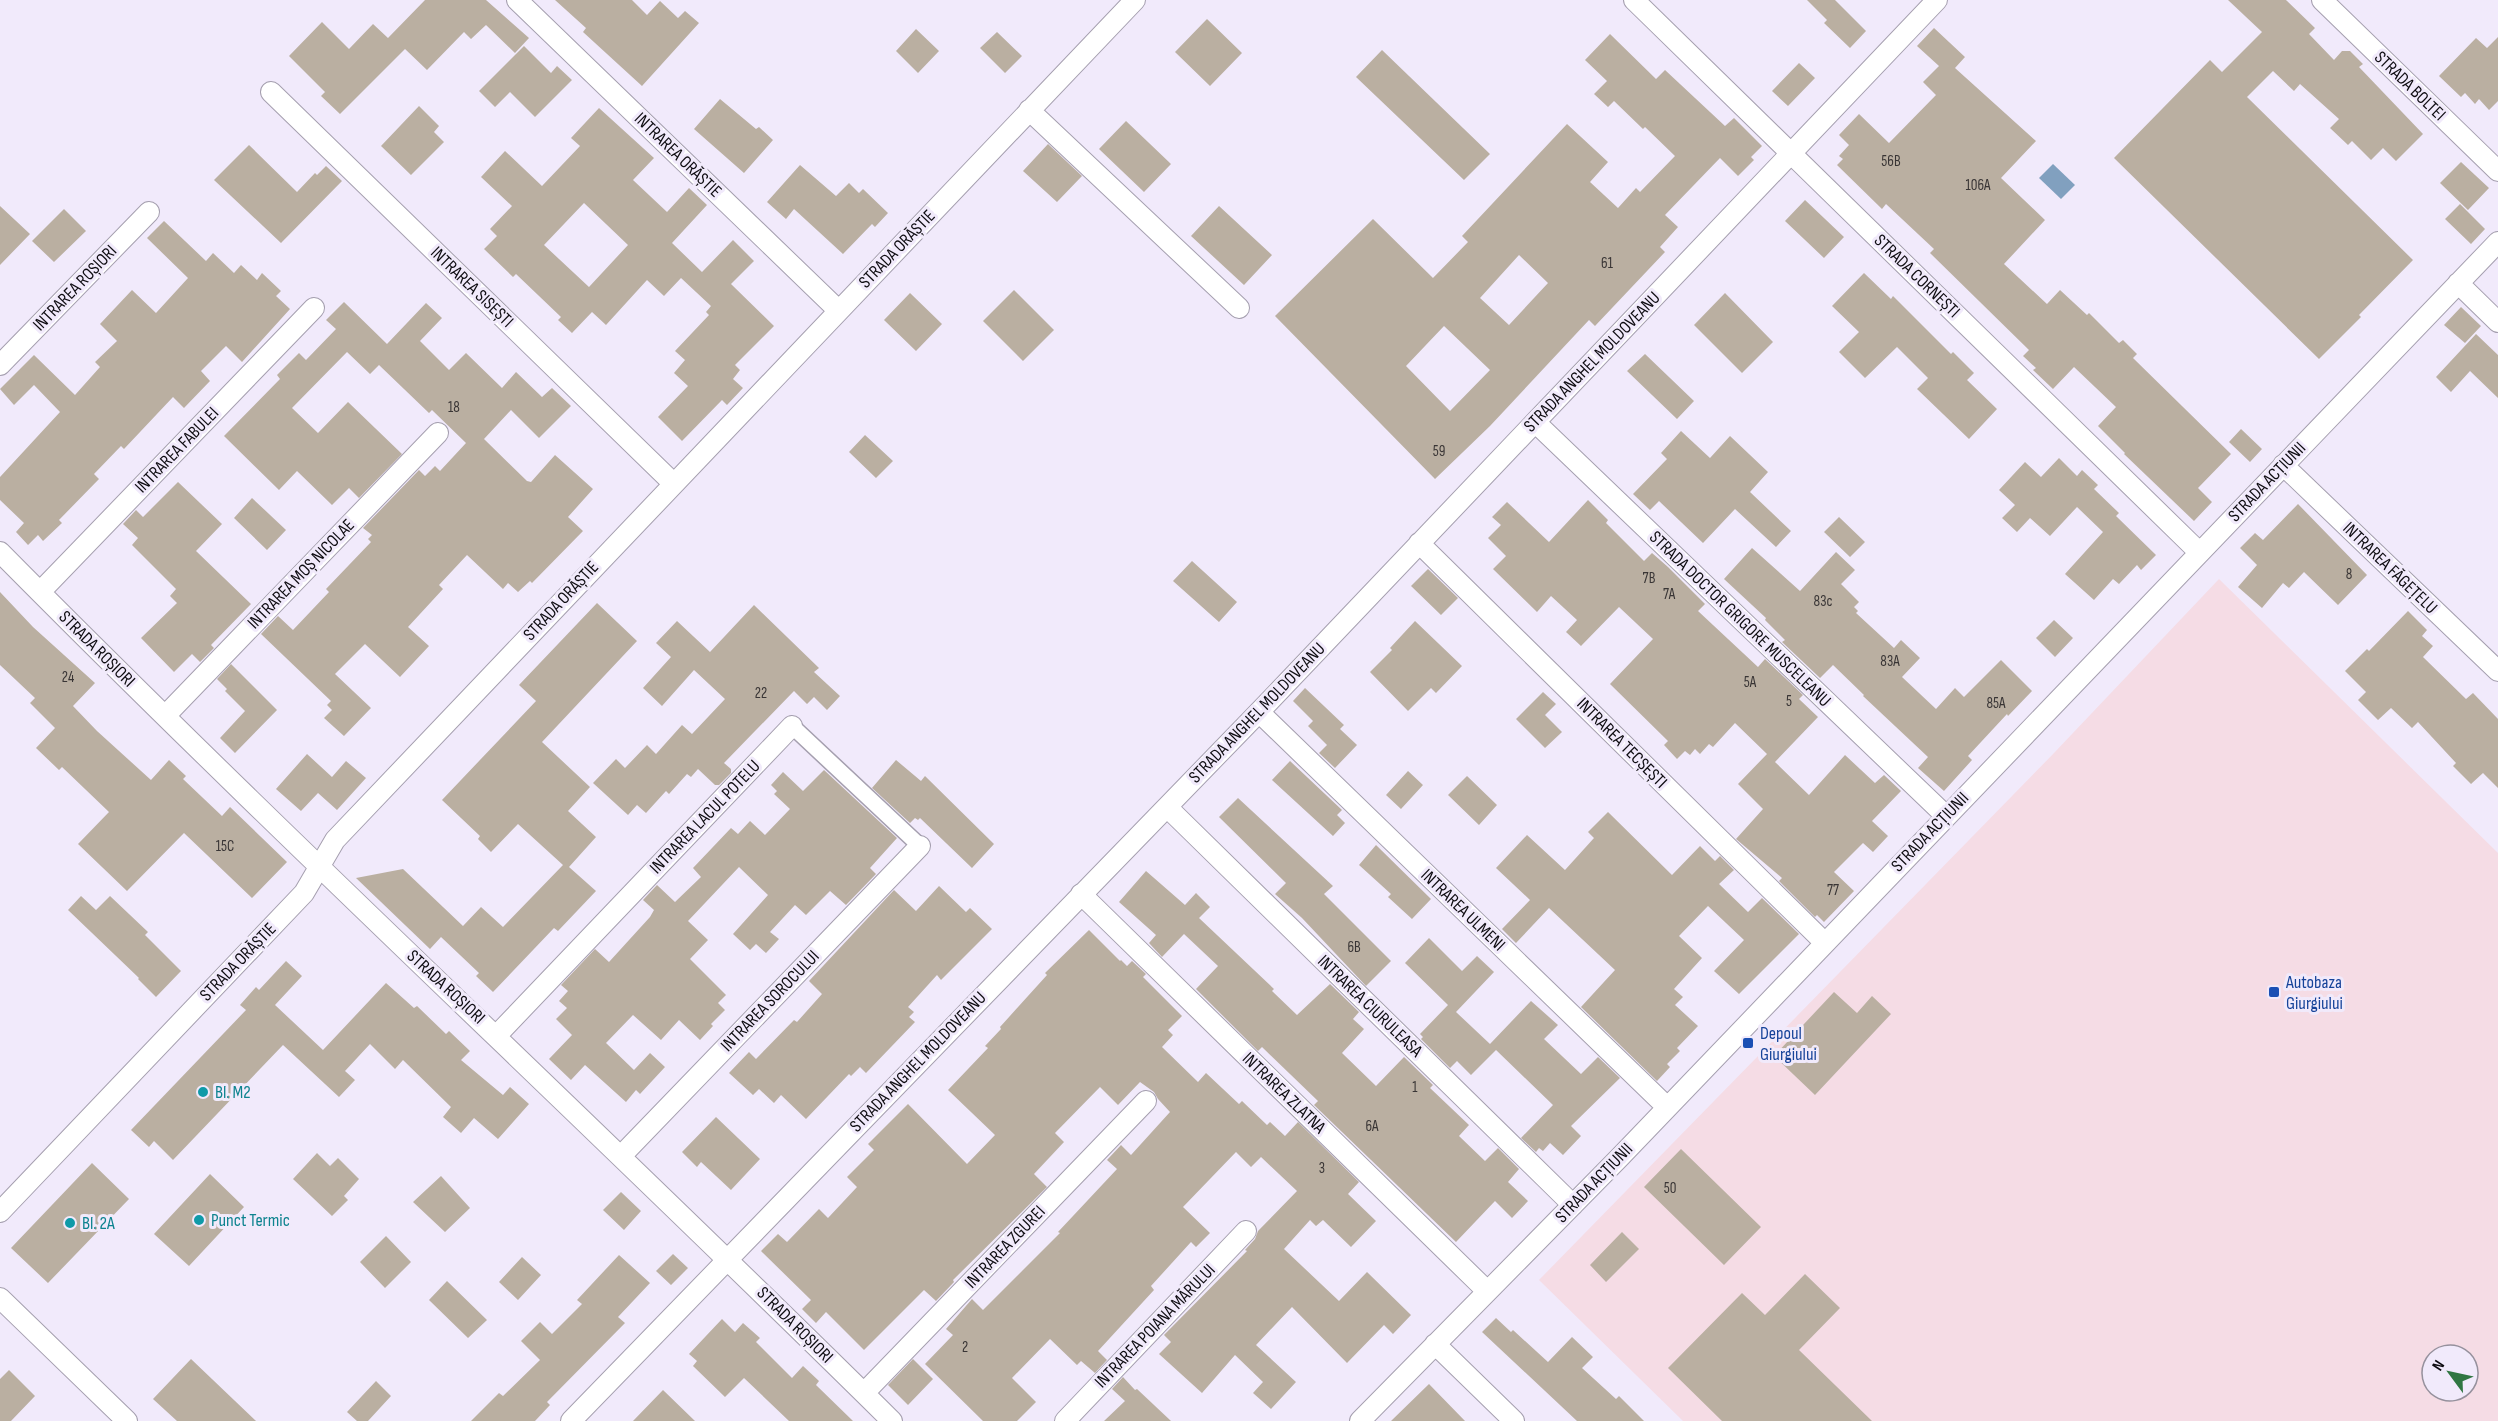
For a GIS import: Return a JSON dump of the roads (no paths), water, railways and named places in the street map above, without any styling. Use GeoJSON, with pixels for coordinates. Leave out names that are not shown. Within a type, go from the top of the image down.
{"type":"FeatureCollection","features":[{"type":"Feature","properties":{"kind":"street","name":"INTRAREA ORĂȘTIE"},"geometry":{"type":"LineString","coordinates":[[518,0],[838,310]]}},
{"type":"Feature","properties":{"kind":"street","name":"STRADA ORĂȘTIE"},"geometry":{"type":"LineString","coordinates":[[0,1212],[304,893],[335,840],[1136,0]]}},
{"type":"Feature","properties":{"kind":"street","name":"STRADA CORNEȘTI"},"geometry":{"type":"LineString","coordinates":[[1634,0],[2199,552]]}},
{"type":"Feature","properties":{"kind":"street","name":"STRADA ANGHEL MOLDOVEANU"},"geometry":{"type":"LineString","coordinates":[[571,1421],[1259,712],[1936,0]]}},
{"type":"Feature","properties":{"kind":"street","name":"STRADA BOLTEI"},"geometry":{"type":"LineString","coordinates":[[2322,0],[2498,171]]}},
{"type":"Feature","properties":{"kind":"street","name":"INTRAREA SISEȘTI"},"geometry":{"type":"LineString","coordinates":[[271,92],[674,483]]}},
{"type":"Feature","properties":{"kind":"street"},"geometry":{"type":"LineString","coordinates":[[1029,110],[1239,308]]}},
{"type":"Feature","properties":{"kind":"street","name":"INTRAREA ROȘIORI"},"geometry":{"type":"LineString","coordinates":[[0,365],[149,212]]}},
{"type":"Feature","properties":{"kind":"street","name":"STRADA ACȚIUNII"},"geometry":{"type":"LineString","coordinates":[[1360,1421],[1573,1205],[2498,242]]}},
{"type":"Feature","properties":{"kind":"street"},"geometry":{"type":"LineString","coordinates":[[2458,283],[2498,322]]}},
{"type":"Feature","properties":{"kind":"street","name":"INTRAREA FABULEI"},"geometry":{"type":"LineString","coordinates":[[39,592],[314,308]]}},
{"type":"Feature","properties":{"kind":"street","name":"STRADA DOCTOR GRIGORE MUSCELEANU"},"geometry":{"type":"LineString","coordinates":[[1535,422],[1946,816]]}},
{"type":"Feature","properties":{"kind":"street","name":"INTRAREA MOȘ NICOLAE"},"geometry":{"type":"LineString","coordinates":[[165,716],[438,433]]}},
{"type":"Feature","properties":{"kind":"street","name":"INTRAREA FĂGEȚELU"},"geometry":{"type":"LineString","coordinates":[[2283,465],[2498,671]]}},
{"type":"Feature","properties":{"kind":"street","name":"INTRAREA TECȘEȘTI"},"geometry":{"type":"LineString","coordinates":[[1419,543],[1824,942]]}},
{"type":"Feature","properties":{"kind":"street","name":"STRADA ROȘIORI"},"geometry":{"type":"LineString","coordinates":[[0,552],[320,868],[497,1035],[892,1421]]}},
{"type":"Feature","properties":{"kind":"street","name":"INTRAREA ULMENI"},"geometry":{"type":"LineString","coordinates":[[1259,712],[1667,1107]]}},
{"type":"Feature","properties":{"kind":"street","name":"INTRAREA LACUL POTELU"},"geometry":{"type":"LineString","coordinates":[[497,1035],[792,726],[920,846]]}},
{"type":"Feature","properties":{"kind":"street","name":"INTRAREA CIURULEASA"},"geometry":{"type":"LineString","coordinates":[[1167,807],[1573,1205]]}},
{"type":"Feature","properties":{"kind":"street","name":"INTRAREA SOROCULUI"},"geometry":{"type":"LineString","coordinates":[[621,1156],[920,846]]}},
{"type":"Feature","properties":{"kind":"street","name":"INTRAREA ZLATNA"},"geometry":{"type":"LineString","coordinates":[[1081,894],[1487,1291]]}},
{"type":"Feature","properties":{"kind":"street","name":"INTRAREA ZGUREI"},"geometry":{"type":"LineString","coordinates":[[864,1393],[1146,1101]]}},
{"type":"Feature","properties":{"kind":"street","name":"INTRAREA POIANA MĂRULUI"},"geometry":{"type":"LineString","coordinates":[[1065,1421],[1246,1231]]}},
{"type":"Feature","properties":{"kind":"street"},"geometry":{"type":"LineString","coordinates":[[0,1298],[127,1421]]}},
{"type":"Feature","properties":{"kind":"street"},"geometry":{"type":"LineString","coordinates":[[1435,1344],[1514,1421]]}},
{"type":"Feature","properties":{"kind":"water"},"geometry":{"type":"Polygon","coordinates":[[[2053,164],[2075,185],[2061,199],[2039,178],[2053,164]]]}},
{"type":"Feature","properties":{"kind":"place","name":"Autobaza Giurgiului"},"geometry":{"type":"Point","coordinates":[2274,992]}},
{"type":"Feature","properties":{"kind":"place","name":"Depoul Giurgiului"},"geometry":{"type":"Point","coordinates":[1748,1043]}},
{"type":"Feature","properties":{"kind":"place","name":"Bl. M2"},"geometry":{"type":"Point","coordinates":[203,1092]}},
{"type":"Feature","properties":{"kind":"place","name":"Punct Termic"},"geometry":{"type":"Point","coordinates":[199,1220]}},
{"type":"Feature","properties":{"kind":"place","name":"Bl. 2A"},"geometry":{"type":"Point","coordinates":[70,1223]}}]}
